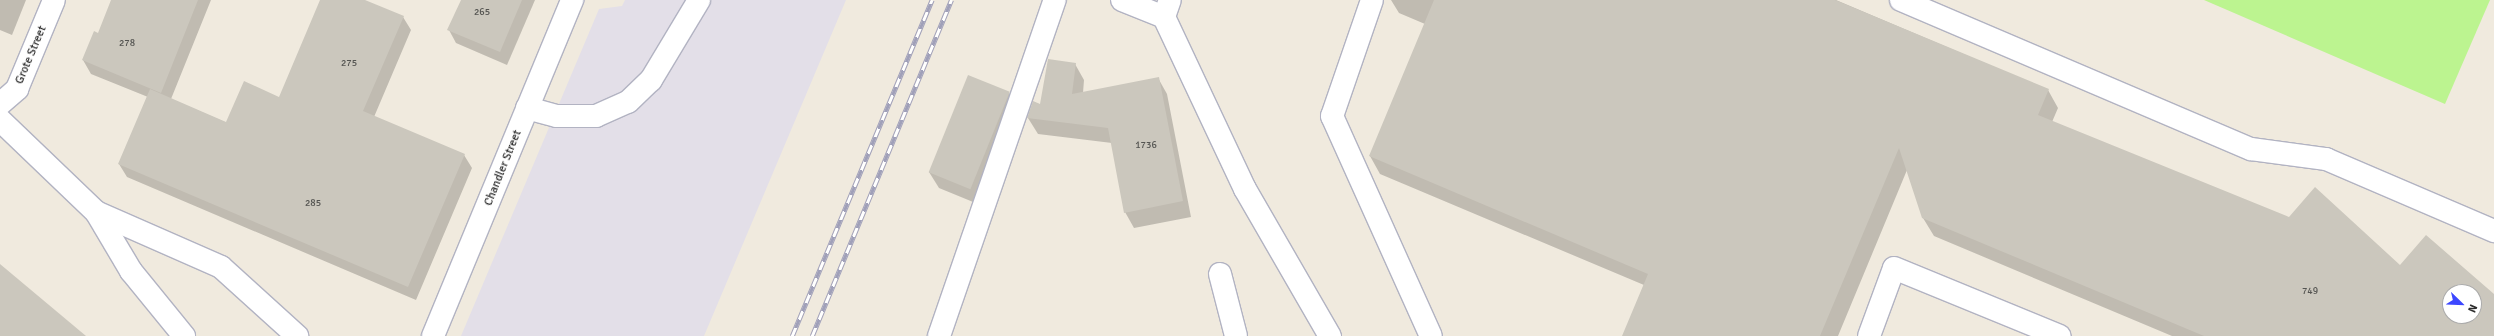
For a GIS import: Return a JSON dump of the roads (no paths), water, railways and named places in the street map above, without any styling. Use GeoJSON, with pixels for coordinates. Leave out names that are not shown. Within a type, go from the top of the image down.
{"type":"FeatureCollection","features":[{"type":"Feature","properties":{"kind":"street","name":"Grote Street"},"geometry":{"type":"LineString","coordinates":[[0,104],[17,89],[54,0]]}},
{"type":"Feature","properties":{"kind":"street","name":"Chandler Street"},"geometry":{"type":"LineString","coordinates":[[433,336],[572,0]]}},
{"type":"Feature","properties":{"kind":"street"},"geometry":{"type":"LineString","coordinates":[[527,108],[557,116],[596,116],[628,102],[651,80],[699,0]]}},
{"type":"Feature","properties":{"kind":"street"},"geometry":{"type":"LineString","coordinates":[[939,336],[1055,0]]}},
{"type":"Feature","properties":{"kind":"street"},"geometry":{"type":"LineString","coordinates":[[1122,0],[1167,8],[1245,189],[1330,336]]}},
{"type":"Feature","properties":{"kind":"street"},"geometry":{"type":"LineString","coordinates":[[1372,0],[1332,116],[1431,336]]}},
{"type":"Feature","properties":{"kind":"street"},"geometry":{"type":"LineString","coordinates":[[1901,0],[2251,149],[2326,159],[2494,231]]}},
{"type":"Feature","properties":{"kind":"street"},"geometry":{"type":"LineString","coordinates":[[0,120],[96,212],[132,271],[184,336]]}},
{"type":"Feature","properties":{"kind":"street"},"geometry":{"type":"LineString","coordinates":[[96,212],[221,267],[297,336]]}},
{"type":"Feature","properties":{"kind":"street"},"geometry":{"type":"LineString","coordinates":[[1870,336],[1894,268],[2060,336]]}},
{"type":"Feature","properties":{"kind":"street"},"geometry":{"type":"LineString","coordinates":[[1220,274],[1236,336]]}},
{"type":"Feature","properties":{"kind":"railway"},"geometry":{"type":"LineString","coordinates":[[792,336],[932,0]]}},
{"type":"Feature","properties":{"kind":"railway"},"geometry":{"type":"LineString","coordinates":[[812,336],[951,0]]}}]}
